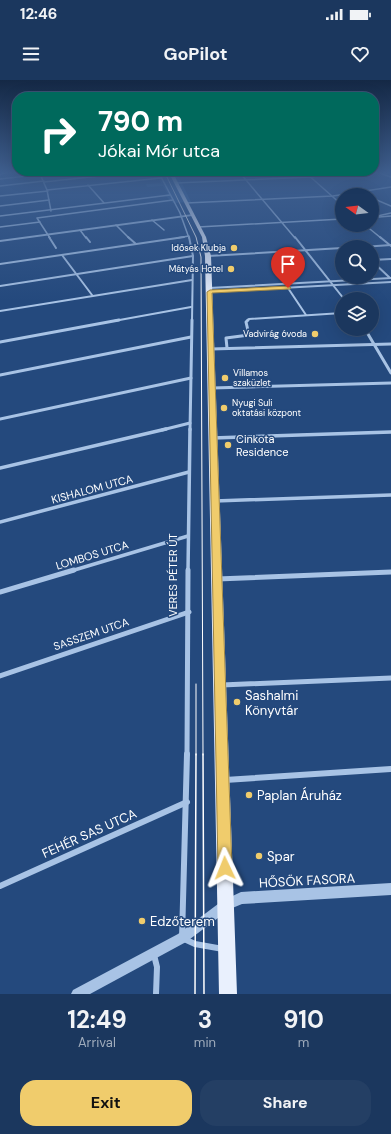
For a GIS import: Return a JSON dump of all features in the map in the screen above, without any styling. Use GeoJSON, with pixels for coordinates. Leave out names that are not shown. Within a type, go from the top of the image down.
{"type":"FeatureCollection","features":[{"type":"Feature","properties":{"kind":"main road"},"geometry":{"type":"LineString","coordinates":[[192,216],[207,245],[208,256],[228,994]]}},
{"type":"Feature","properties":{"kind":"street"},"geometry":{"type":"LineString","coordinates":[[49,216],[37,218],[56,248]]}},
{"type":"Feature","properties":{"kind":"street","name":"VERES PÉTER ÚT"},"geometry":{"type":"LineString","coordinates":[[180,216],[189,236],[193,256],[188,536],[189,612],[187,802],[182,938]]}},
{"type":"Feature","properties":{"kind":"street"},"geometry":{"type":"LineString","coordinates":[[0,241],[184,216]]}},
{"type":"Feature","properties":{"kind":"street"},"geometry":{"type":"LineString","coordinates":[[278,216],[338,292]]}},
{"type":"Feature","properties":{"kind":"street"},"geometry":{"type":"LineString","coordinates":[[379,217],[391,216]]}},
{"type":"Feature","properties":{"kind":"street"},"geometry":{"type":"LineString","coordinates":[[198,227],[335,219]]}},
{"type":"Feature","properties":{"kind":"street"},"geometry":{"type":"LineString","coordinates":[[152,220],[164,230]]}},
{"type":"Feature","properties":{"kind":"street"},"geometry":{"type":"LineString","coordinates":[[0,227],[40,222]]}},
{"type":"Feature","properties":{"kind":"street"},"geometry":{"type":"LineString","coordinates":[[116,225],[136,244]]}},
{"type":"Feature","properties":{"kind":"street"},"geometry":{"type":"LineString","coordinates":[[80,230],[90,242]]}},
{"type":"Feature","properties":{"kind":"street"},"geometry":{"type":"LineString","coordinates":[[374,232],[391,246]]}},
{"type":"Feature","properties":{"kind":"street"},"geometry":{"type":"LineString","coordinates":[[0,259],[1,264],[189,236]]}},
{"type":"Feature","properties":{"kind":"street"},"geometry":{"type":"LineString","coordinates":[[379,246],[391,246]]}},
{"type":"Feature","properties":{"kind":"street"},"geometry":{"type":"LineString","coordinates":[[208,256],[335,248]]}},
{"type":"Feature","properties":{"kind":"street"},"geometry":{"type":"LineString","coordinates":[[62,255],[92,295]]}},
{"type":"Feature","properties":{"kind":"street"},"geometry":{"type":"LineString","coordinates":[[0,286],[193,256]]}},
{"type":"Feature","properties":{"kind":"street"},"geometry":{"type":"LineString","coordinates":[[379,259],[391,259]]}},
{"type":"Feature","properties":{"kind":"street"},"geometry":{"type":"LineString","coordinates":[[379,267],[390,278]]}},
{"type":"Feature","properties":{"kind":"street"},"geometry":{"type":"LineString","coordinates":[[209,290],[390,278]]}},
{"type":"Feature","properties":{"kind":"street"},"geometry":{"type":"LineString","coordinates":[[0,311],[192,280]]}},
{"type":"Feature","properties":{"kind":"street"},"geometry":{"type":"LineString","coordinates":[[209,290],[288,288],[391,282]]}},
{"type":"Feature","properties":{"kind":"street"},"geometry":{"type":"LineString","coordinates":[[288,288],[306,315]]}},
{"type":"Feature","properties":{"kind":"street"},"geometry":{"type":"LineString","coordinates":[[0,342],[191,307]]}},
{"type":"Feature","properties":{"kind":"street"},"geometry":{"type":"LineString","coordinates":[[227,348],[226,338],[249,335],[246,322],[249,319],[335,313]]}},
{"type":"Feature","properties":{"kind":"street"},"geometry":{"type":"LineString","coordinates":[[370,336],[391,373]]}},
{"type":"Feature","properties":{"kind":"street"},"geometry":{"type":"LineString","coordinates":[[0,375],[191,337]]}},
{"type":"Feature","properties":{"kind":"street"},"geometry":{"type":"LineString","coordinates":[[211,349],[391,344]]}},
{"type":"Feature","properties":{"kind":"street"},"geometry":{"type":"LineString","coordinates":[[0,419],[191,378]]}},
{"type":"Feature","properties":{"kind":"street"},"geometry":{"type":"LineString","coordinates":[[211,388],[391,383]]}},
{"type":"Feature","properties":{"kind":"street"},"geometry":{"type":"LineString","coordinates":[[0,468],[190,423]]}},
{"type":"Feature","properties":{"kind":"street"},"geometry":{"type":"LineString","coordinates":[[212,438],[391,432]]}},
{"type":"Feature","properties":{"kind":"street","name":"KISHALOM UTCA"},"geometry":{"type":"LineString","coordinates":[[0,522],[189,472]]}},
{"type":"Feature","properties":{"kind":"street"},"geometry":{"type":"LineString","coordinates":[[214,501],[391,495]]}},
{"type":"Feature","properties":{"kind":"street","name":"LOMBOS UTCA"},"geometry":{"type":"LineString","coordinates":[[0,592],[188,536]]}},
{"type":"Feature","properties":{"kind":"street"},"geometry":{"type":"LineString","coordinates":[[216,580],[391,572]]}},
{"type":"Feature","properties":{"kind":"street","name":"SASSZEM UTCA"},"geometry":{"type":"LineString","coordinates":[[0,676],[189,612]]}},
{"type":"Feature","properties":{"kind":"street"},"geometry":{"type":"LineString","coordinates":[[220,685],[391,678]]}},
{"type":"Feature","properties":{"kind":"street"},"geometry":{"type":"LineString","coordinates":[[222,781],[391,770]]}},
{"type":"Feature","properties":{"kind":"street","name":"FEHÉR SAS UTCA"},"geometry":{"type":"LineString","coordinates":[[0,886],[187,802]]}},
{"type":"Feature","properties":{"kind":"street","name":"HŐSÖK FASORA"},"geometry":{"type":"LineString","coordinates":[[77,994],[182,938],[226,906],[245,898],[391,889]]}},
{"type":"Feature","properties":{"kind":"street"},"geometry":{"type":"LineString","coordinates":[[182,938],[195,944],[227,950]]}},
{"type":"Feature","properties":{"kind":"street"},"geometry":{"type":"LineString","coordinates":[[154,954],[157,967],[156,994]]}},
{"type":"Feature","properties":{"kind":"tram line"},"geometry":{"type":"LineString","coordinates":[[186,216],[196,237],[201,257],[203,755]]}},
{"type":"Feature","properties":{"kind":"tram line"},"geometry":{"type":"LineString","coordinates":[[196,684],[196,754]]}},
{"type":"Feature","properties":{"kind":"tram line"},"geometry":{"type":"LineString","coordinates":[[195,994],[196,754]]}},
{"type":"Feature","properties":{"kind":"tram line"},"geometry":{"type":"LineString","coordinates":[[203,754],[204,994]]}},
{"type":"Feature","properties":{"kind":"place","name":"Idősek Klubja"},"geometry":{"type":"Point","coordinates":[234,248]}},
{"type":"Feature","properties":{"kind":"place","name":"Mátyás Hotel"},"geometry":{"type":"Point","coordinates":[231,269]}},
{"type":"Feature","properties":{"kind":"place","name":"Vadvirág óvoda"},"geometry":{"type":"Point","coordinates":[315,334]}},
{"type":"Feature","properties":{"kind":"place","name":"Villamos szaküzlet"},"geometry":{"type":"Point","coordinates":[225,378]}},
{"type":"Feature","properties":{"kind":"place","name":"Nyugi Suli oktatási központ"},"geometry":{"type":"Point","coordinates":[224,408]}},
{"type":"Feature","properties":{"kind":"place","name":"Cinkota Residence"},"geometry":{"type":"Point","coordinates":[228,445]}},
{"type":"Feature","properties":{"kind":"place","name":"Sashalmi Könyvtár"},"geometry":{"type":"Point","coordinates":[237,702]}},
{"type":"Feature","properties":{"kind":"place","name":"Paplan Áruház"},"geometry":{"type":"Point","coordinates":[249,795]}},
{"type":"Feature","properties":{"kind":"place","name":"Spar"},"geometry":{"type":"Point","coordinates":[259,856]}},
{"type":"Feature","properties":{"kind":"place","name":"Edzőterem"},"geometry":{"type":"Point","coordinates":[142,921]}},
{"type":"Feature","properties":{"kind":"route"},"geometry":{"type":"LineString","coordinates":[[225,868],[212,438],[210,292],[288,288]]}}]}
